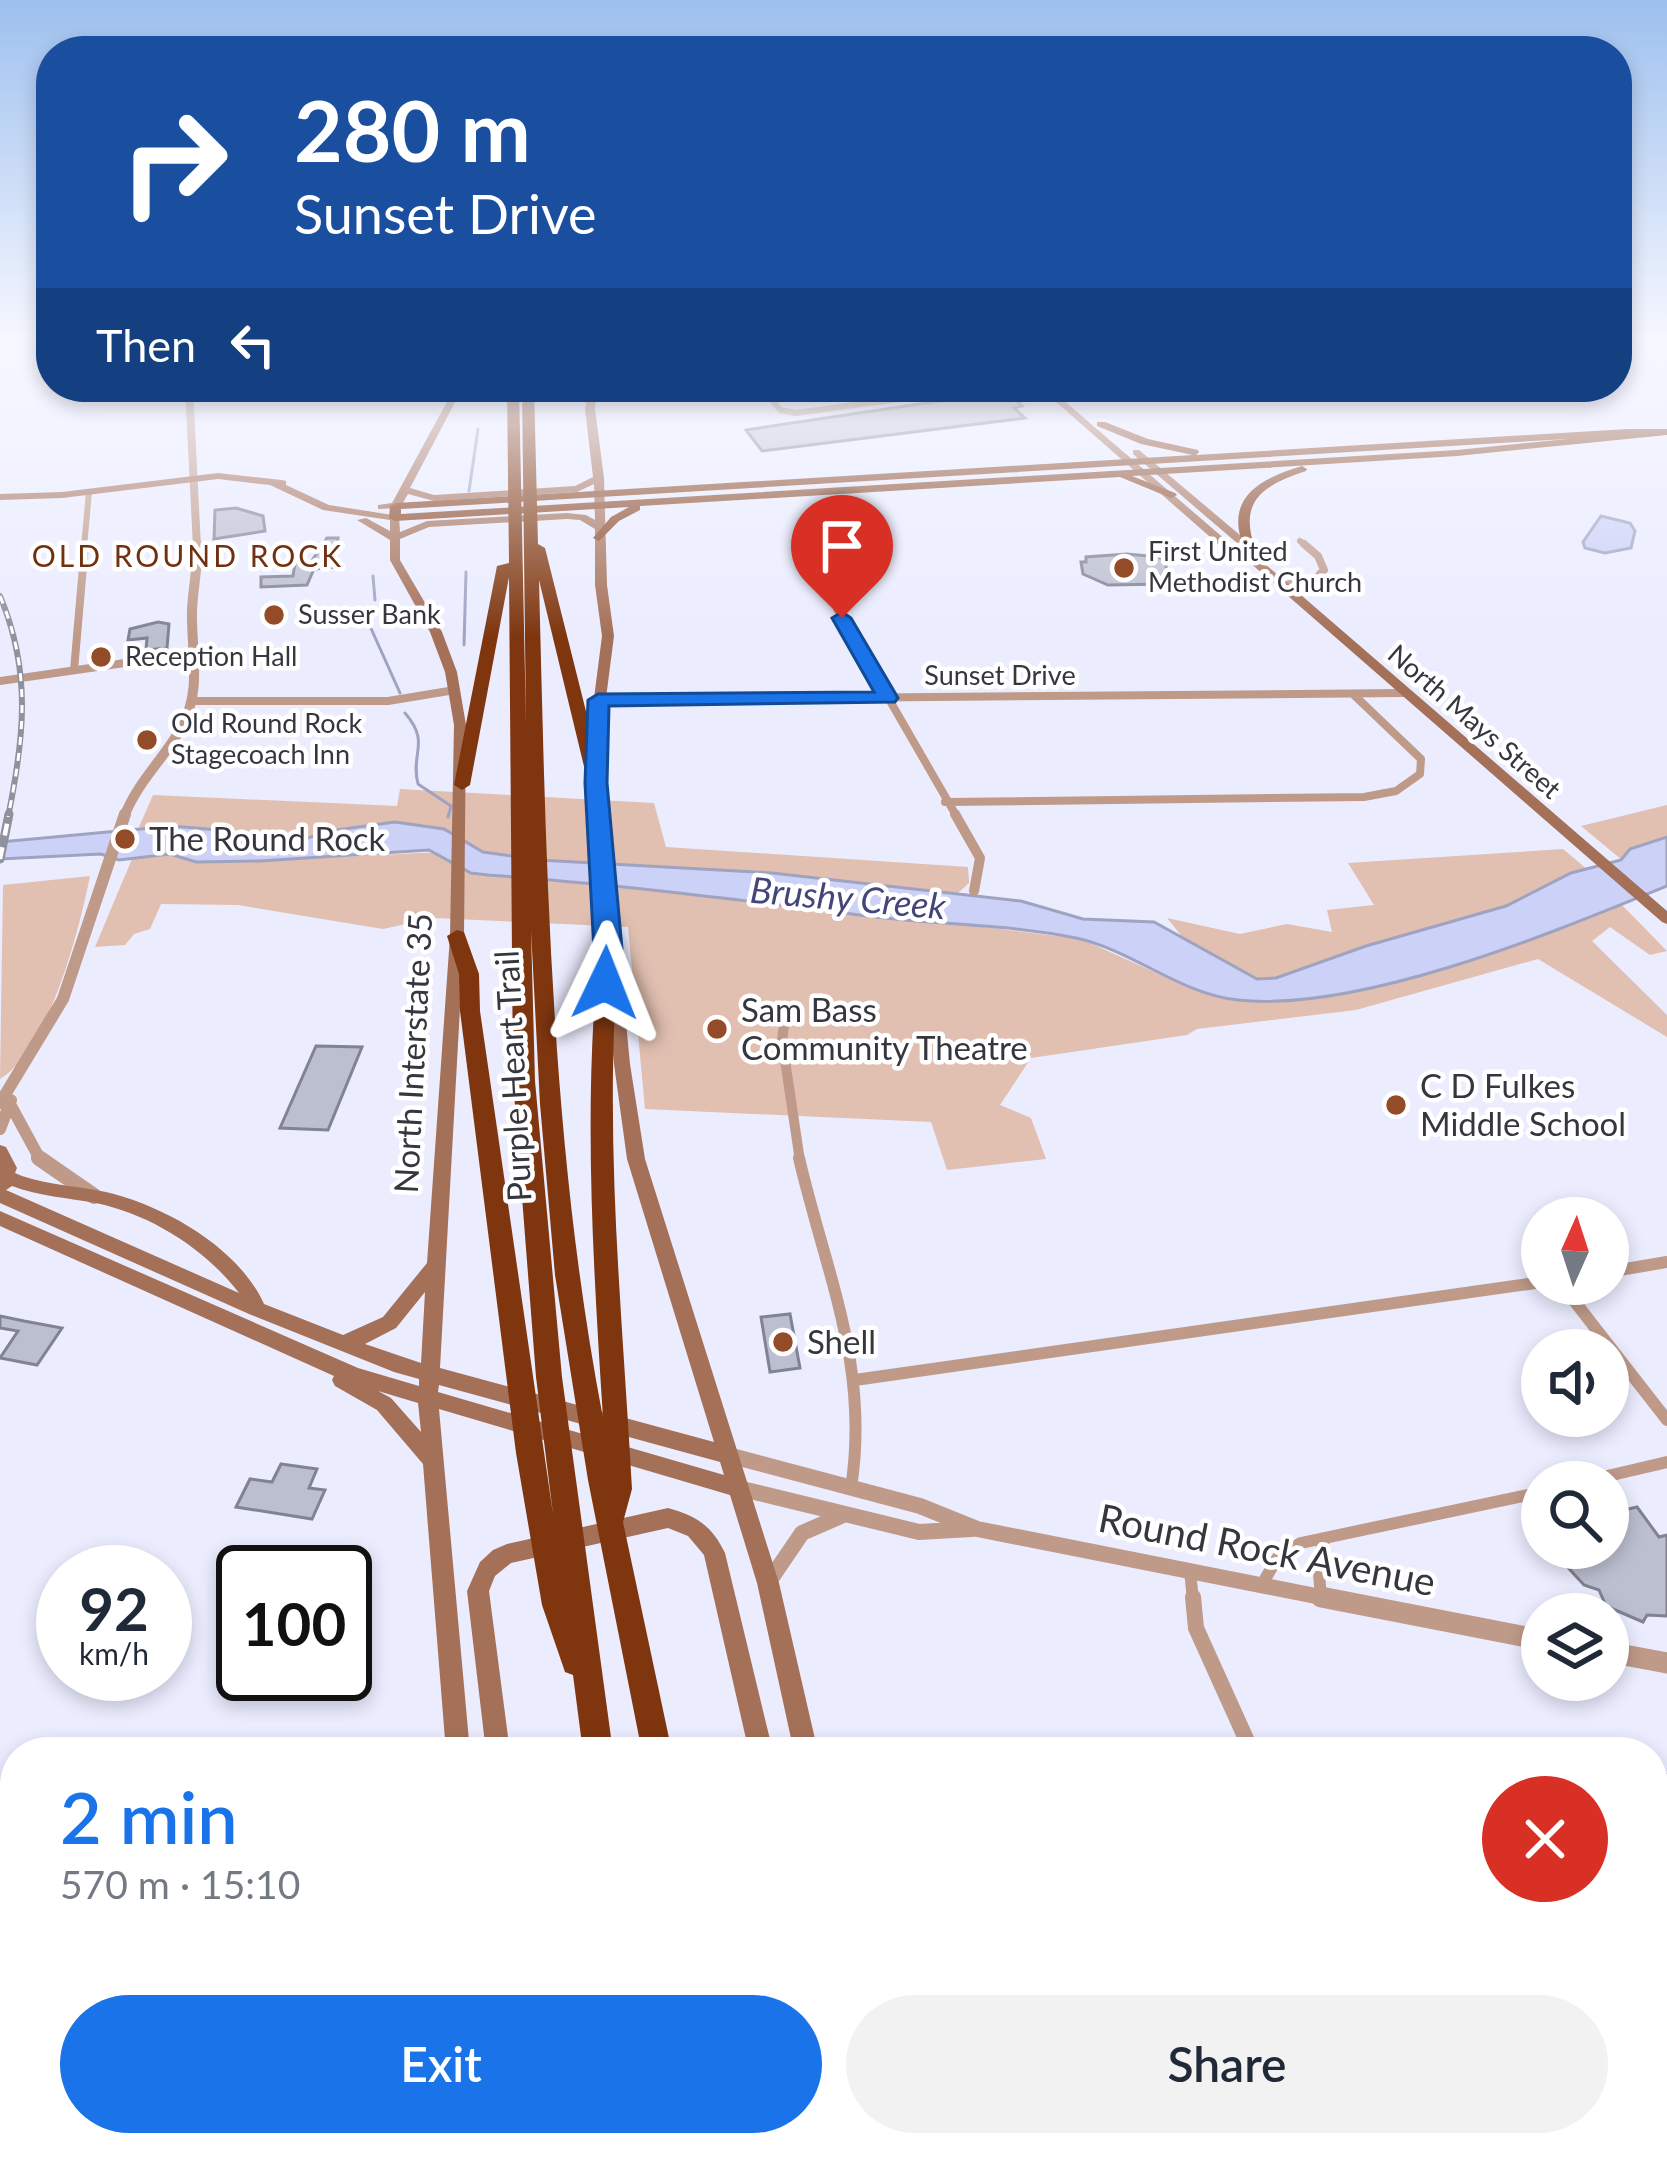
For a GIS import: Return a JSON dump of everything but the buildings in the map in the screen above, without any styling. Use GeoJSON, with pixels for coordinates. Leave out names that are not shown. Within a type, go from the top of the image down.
{"type":"FeatureCollection","features":[{"type":"Feature","properties":{"kind":"highway","name":"Purple Heart Trail"},"geometry":{"type":"LineString","coordinates":[[516,435],[521,481],[532,941],[524,1081],[542,1308],[595,1737]]}},
{"type":"Feature","properties":{"kind":"highway","name":"Purple Heart Trail"},"geometry":{"type":"LineString","coordinates":[[521,481],[524,435]]}},
{"type":"Feature","properties":{"kind":"highway"},"geometry":{"type":"LineString","coordinates":[[1087,465],[1108,456],[1103,435]]}},
{"type":"Feature","properties":{"kind":"highway"},"geometry":{"type":"LineString","coordinates":[[1117,435],[1181,450],[1289,453]]}},
{"type":"Feature","properties":{"kind":"highway"},"geometry":{"type":"LineString","coordinates":[[1078,477],[1289,453],[1617,435]]}},
{"type":"Feature","properties":{"kind":"highway"},"geometry":{"type":"LineString","coordinates":[[396,512],[883,476],[1087,465],[1161,471],[1456,453],[1639,435]]}},
{"type":"Feature","properties":{"kind":"highway"},"geometry":{"type":"LineString","coordinates":[[1250,553],[1240,521],[1242,508],[1268,482],[1310,467],[1387,457]]}},
{"type":"Feature","properties":{"kind":"highway"},"geometry":{"type":"LineString","coordinates":[[896,488],[895,481],[933,474]]}},
{"type":"Feature","properties":{"kind":"highway"},"geometry":{"type":"LineString","coordinates":[[843,491],[873,486],[883,476]]}},
{"type":"Feature","properties":{"kind":"highway"},"geometry":{"type":"LineString","coordinates":[[396,512],[537,511],[598,500],[656,503],[1078,477],[1132,478],[1171,495]]}},
{"type":"Feature","properties":{"kind":"highway"},"geometry":{"type":"LineString","coordinates":[[599,533],[620,514],[656,503]]}},
{"type":"Feature","properties":{"kind":"highway"},"geometry":{"type":"LineString","coordinates":[[462,788],[505,558],[522,531],[543,557],[596,787]]}},
{"type":"Feature","properties":{"kind":"highway"},"geometry":{"type":"LineString","coordinates":[[457,936],[469,974],[470,1011],[529,1453],[556,1605],[591,1711]]}},
{"type":"Feature","properties":{"kind":"highway","name":"Purple Heart Trail"},"geometry":{"type":"LineString","coordinates":[[532,941],[559,1206],[595,1463],[653,1737]]}},
{"type":"Feature","properties":{"kind":"highway"},"geometry":{"type":"LineString","coordinates":[[609,946],[598,1113],[619,1489],[610,1520]]}},
{"type":"Feature","properties":{"kind":"main road","name":"North Interstate 35"},"geometry":{"type":"LineString","coordinates":[[434,435],[396,512],[394,538],[395,560],[436,632],[455,690],[462,788],[428,1400],[457,1737]]}},
{"type":"Feature","properties":{"kind":"main road"},"geometry":{"type":"LineString","coordinates":[[593,435],[608,636],[598,700],[596,787],[609,946],[636,1159],[768,1583],[803,1737]]}},
{"type":"Feature","properties":{"kind":"main road","name":"North Mays Street"},"geometry":{"type":"LineString","coordinates":[[1106,435],[1238,555],[1250,553]]}},
{"type":"Feature","properties":{"kind":"main road","name":"North Mays Street"},"geometry":{"type":"LineString","coordinates":[[1161,471],[1402,693],[1667,919]]}},
{"type":"Feature","properties":{"kind":"main road"},"geometry":{"type":"LineString","coordinates":[[0,497],[242,476],[341,504],[396,512]]}},
{"type":"Feature","properties":{"kind":"main road"},"geometry":{"type":"LineString","coordinates":[[405,490],[434,498],[567,490],[598,478]]}},
{"type":"Feature","properties":{"kind":"main road"},"geometry":{"type":"LineString","coordinates":[[274,483],[394,538],[427,524],[576,516],[599,533]]}},
{"type":"Feature","properties":{"kind":"main road"},"geometry":{"type":"LineString","coordinates":[[327,508],[396,512]]}},
{"type":"Feature","properties":{"kind":"main road"},"geometry":{"type":"LineString","coordinates":[[0,1151],[7,1160],[2,1188],[28,1186],[94,1196],[138,1208],[177,1226],[252,1292],[256,1309]]}},
{"type":"Feature","properties":{"kind":"main road","name":"Round Rock Avenue"},"geometry":{"type":"LineString","coordinates":[[2,1188],[117,1247],[342,1343],[462,1382],[728,1455]]}},
{"type":"Feature","properties":{"kind":"main road"},"geometry":{"type":"LineString","coordinates":[[0,1218],[312,1360],[384,1404],[431,1460]]}},
{"type":"Feature","properties":{"kind":"main road"},"geometry":{"type":"LineString","coordinates":[[342,1343],[370,1335],[399,1318],[435,1268]]}},
{"type":"Feature","properties":{"kind":"main road","name":"Round Rock Avenue"},"geometry":{"type":"LineString","coordinates":[[312,1360],[428,1400],[738,1488]]}},
{"type":"Feature","properties":{"kind":"main road"},"geometry":{"type":"LineString","coordinates":[[496,1737],[478,1591],[482,1574],[507,1554],[668,1518],[689,1522],[704,1534],[714,1553],[757,1737]]}},
{"type":"Feature","properties":{"kind":"street"},"geometry":{"type":"LineString","coordinates":[[0,1129],[8,1098],[71,981],[107,860],[142,773],[180,730],[192,701],[192,612],[199,563],[192,435]]}},
{"type":"Feature","properties":{"kind":"street"},"geometry":{"type":"LineString","coordinates":[[74,670],[89,492]]}},
{"type":"Feature","properties":{"kind":"street"},"geometry":{"type":"LineString","coordinates":[[1282,586],[1310,580],[1324,570],[1318,556],[1300,541]]}},
{"type":"Feature","properties":{"kind":"street"},"geometry":{"type":"LineString","coordinates":[[837,609],[980,858],[974,891]]}},
{"type":"Feature","properties":{"kind":"street"},"geometry":{"type":"LineString","coordinates":[[0,681],[194,653]]}},
{"type":"Feature","properties":{"kind":"street"},"geometry":{"type":"LineString","coordinates":[[192,701],[388,700],[455,690]]}},
{"type":"Feature","properties":{"kind":"street","name":"Sunset Drive"},"geometry":{"type":"LineString","coordinates":[[598,700],[1402,693]]}},
{"type":"Feature","properties":{"kind":"street"},"geometry":{"type":"LineString","coordinates":[[945,802],[1364,797],[1408,786],[1420,774],[1421,759],[1354,695]]}},
{"type":"Feature","properties":{"kind":"street"},"geometry":{"type":"LineString","coordinates":[[785,1018],[782,1040],[800,1159],[842,1299],[855,1380],[858,1451],[851,1488]]}},
{"type":"Feature","properties":{"kind":"street"},"geometry":{"type":"LineString","coordinates":[[8,1098],[42,1163],[94,1196]]}},
{"type":"Feature","properties":{"kind":"street"},"geometry":{"type":"LineString","coordinates":[[1629,1268],[1667,1262]]}},
{"type":"Feature","properties":{"kind":"street"},"geometry":{"type":"LineString","coordinates":[[855,1380],[1521,1285]]}},
{"type":"Feature","properties":{"kind":"street"},"geometry":{"type":"LineString","coordinates":[[1578,1305],[1667,1420]]}},
{"type":"Feature","properties":{"kind":"street","name":"Round Rock Avenue"},"geometry":{"type":"LineString","coordinates":[[728,1455],[920,1506],[977,1529],[1521,1636]]}},
{"type":"Feature","properties":{"kind":"street"},"geometry":{"type":"LineString","coordinates":[[1629,1471],[1667,1462]]}},
{"type":"Feature","properties":{"kind":"street","name":"Round Rock Avenue"},"geometry":{"type":"LineString","coordinates":[[738,1488],[919,1532],[977,1529]]}},
{"type":"Feature","properties":{"kind":"street"},"geometry":{"type":"LineString","coordinates":[[1262,1586],[1282,1549],[1303,1541],[1324,1541],[1521,1497]]}},
{"type":"Feature","properties":{"kind":"street"},"geometry":{"type":"LineString","coordinates":[[768,1583],[802,1534],[841,1516]]}},
{"type":"Feature","properties":{"kind":"street"},"geometry":{"type":"LineString","coordinates":[[1321,1599],[1318,1560],[1324,1541]]}},
{"type":"Feature","properties":{"kind":"street"},"geometry":{"type":"LineString","coordinates":[[1190,1571],[1196,1628],[1245,1737]]}},
{"type":"Feature","properties":{"kind":"street"},"geometry":{"type":"LineString","coordinates":[[1629,1656],[1667,1663]]}},
{"type":"Feature","properties":{"kind":"shaded area"},"geometry":{"type":"Polygon","coordinates":[[[400,789],[654,803],[666,847],[968,867],[969,883],[928,920],[1081,939],[1170,979],[1184,939],[1167,918],[1240,934],[1287,924],[1332,932],[1327,910],[1374,905],[1348,863],[1563,849],[1588,870],[1571,873],[1506,906],[1366,946],[1276,978],[1212,991],[1331,995],[1504,948],[1621,904],[1667,951],[1650,955],[1610,927],[1592,941],[1667,1015],[1667,1037],[1538,959],[1356,1010],[1197,1029],[1187,1035],[1031,1058],[1000,1105],[1031,1118],[1046,1159],[947,1170],[931,1122],[645,1109],[628,927],[434,918],[383,929],[238,905],[161,904],[150,929],[134,934],[125,945],[95,947],[132,859],[170,854],[196,862],[260,861],[441,852],[395,822],[329,831],[281,847],[233,838],[218,830],[139,827],[153,795],[397,806],[400,789]]]}},
{"type":"Feature","properties":{"kind":"shaded area"},"geometry":{"type":"Polygon","coordinates":[[[1667,805],[1667,837],[1630,849],[1622,860],[1581,826],[1667,805]]]}},
{"type":"Feature","properties":{"kind":"shaded area"},"geometry":{"type":"Polygon","coordinates":[[[90,876],[70,956],[47,1016],[17,1064],[0,1079],[3,885],[90,876]]]}},
{"type":"Feature","properties":{"kind":"water"},"geometry":{"type":"Polygon","coordinates":[[[1601,516],[1630,523],[1635,531],[1631,548],[1605,553],[1585,548],[1583,542],[1601,516]]]}},
{"type":"Feature","properties":{"kind":"water","name":"Brushy Creek"},"geometry":{"type":"Polygon","coordinates":[[[395,822],[444,829],[483,852],[539,860],[772,873],[1021,901],[1083,919],[1154,922],[1257,979],[1276,978],[1366,946],[1506,906],[1571,873],[1621,860],[1630,849],[1667,837],[1667,886],[1456,965],[1398,982],[1287,1001],[1217,996],[1076,938],[471,873],[429,850],[260,861],[196,862],[170,854],[119,860],[101,854],[0,859],[0,842],[172,826],[218,830],[233,839],[281,847],[329,831],[395,822]]]}},
{"type":"Feature","properties":{"kind":"waterway"},"geometry":{"type":"LineString","coordinates":[[469,491],[477,435]]}},
{"type":"Feature","properties":{"kind":"waterway"},"geometry":{"type":"LineString","coordinates":[[464,645],[466,572]]}},
{"type":"Feature","properties":{"kind":"waterway"},"geometry":{"type":"LineString","coordinates":[[373,576],[375,600]]}},
{"type":"Feature","properties":{"kind":"waterway"},"geometry":{"type":"LineString","coordinates":[[369,624],[400,693]]}},
{"type":"Feature","properties":{"kind":"waterway"},"geometry":{"type":"LineString","coordinates":[[405,713],[417,732],[418,784],[451,806],[448,817]]}},
{"type":"Feature","properties":{"kind":"railway"},"geometry":{"type":"LineString","coordinates":[[0,596],[17,652],[22,706],[8,817]]}},
{"type":"Feature","properties":{"kind":"railway"},"geometry":{"type":"LineString","coordinates":[[0,859],[9,814]]}},
{"type":"Feature","properties":{"kind":"place","name":"First United Methodist Church"},"geometry":{"type":"Point","coordinates":[1124,568]}},
{"type":"Feature","properties":{"kind":"place","name":"Susser Bank"},"geometry":{"type":"Point","coordinates":[274,615]}},
{"type":"Feature","properties":{"kind":"place","name":"Reception Hall"},"geometry":{"type":"Point","coordinates":[101,657]}},
{"type":"Feature","properties":{"kind":"place","name":"Old Round Rock Stagecoach Inn"},"geometry":{"type":"Point","coordinates":[147,740]}},
{"type":"Feature","properties":{"kind":"place","name":"The Round Rock"},"geometry":{"type":"Point","coordinates":[125,839]}},
{"type":"Feature","properties":{"kind":"place","name":"Sam Bass Community Theatre"},"geometry":{"type":"Point","coordinates":[717,1029]}},
{"type":"Feature","properties":{"kind":"place","name":"C D Fulkes Middle School"},"geometry":{"type":"Point","coordinates":[1396,1105]}},
{"type":"Feature","properties":{"kind":"place","name":"Shell"},"geometry":{"type":"Point","coordinates":[783,1342]}},
{"type":"Feature","properties":{"kind":"district","name":"OLD ROUND ROCK"},"geometry":{"type":"Point","coordinates":[188,557]}},
{"type":"Feature","properties":{"kind":"route"},"geometry":{"type":"LineString","coordinates":[[605,983],[609,949],[596,783],[598,700],[888,698],[842,618]]}}]}
